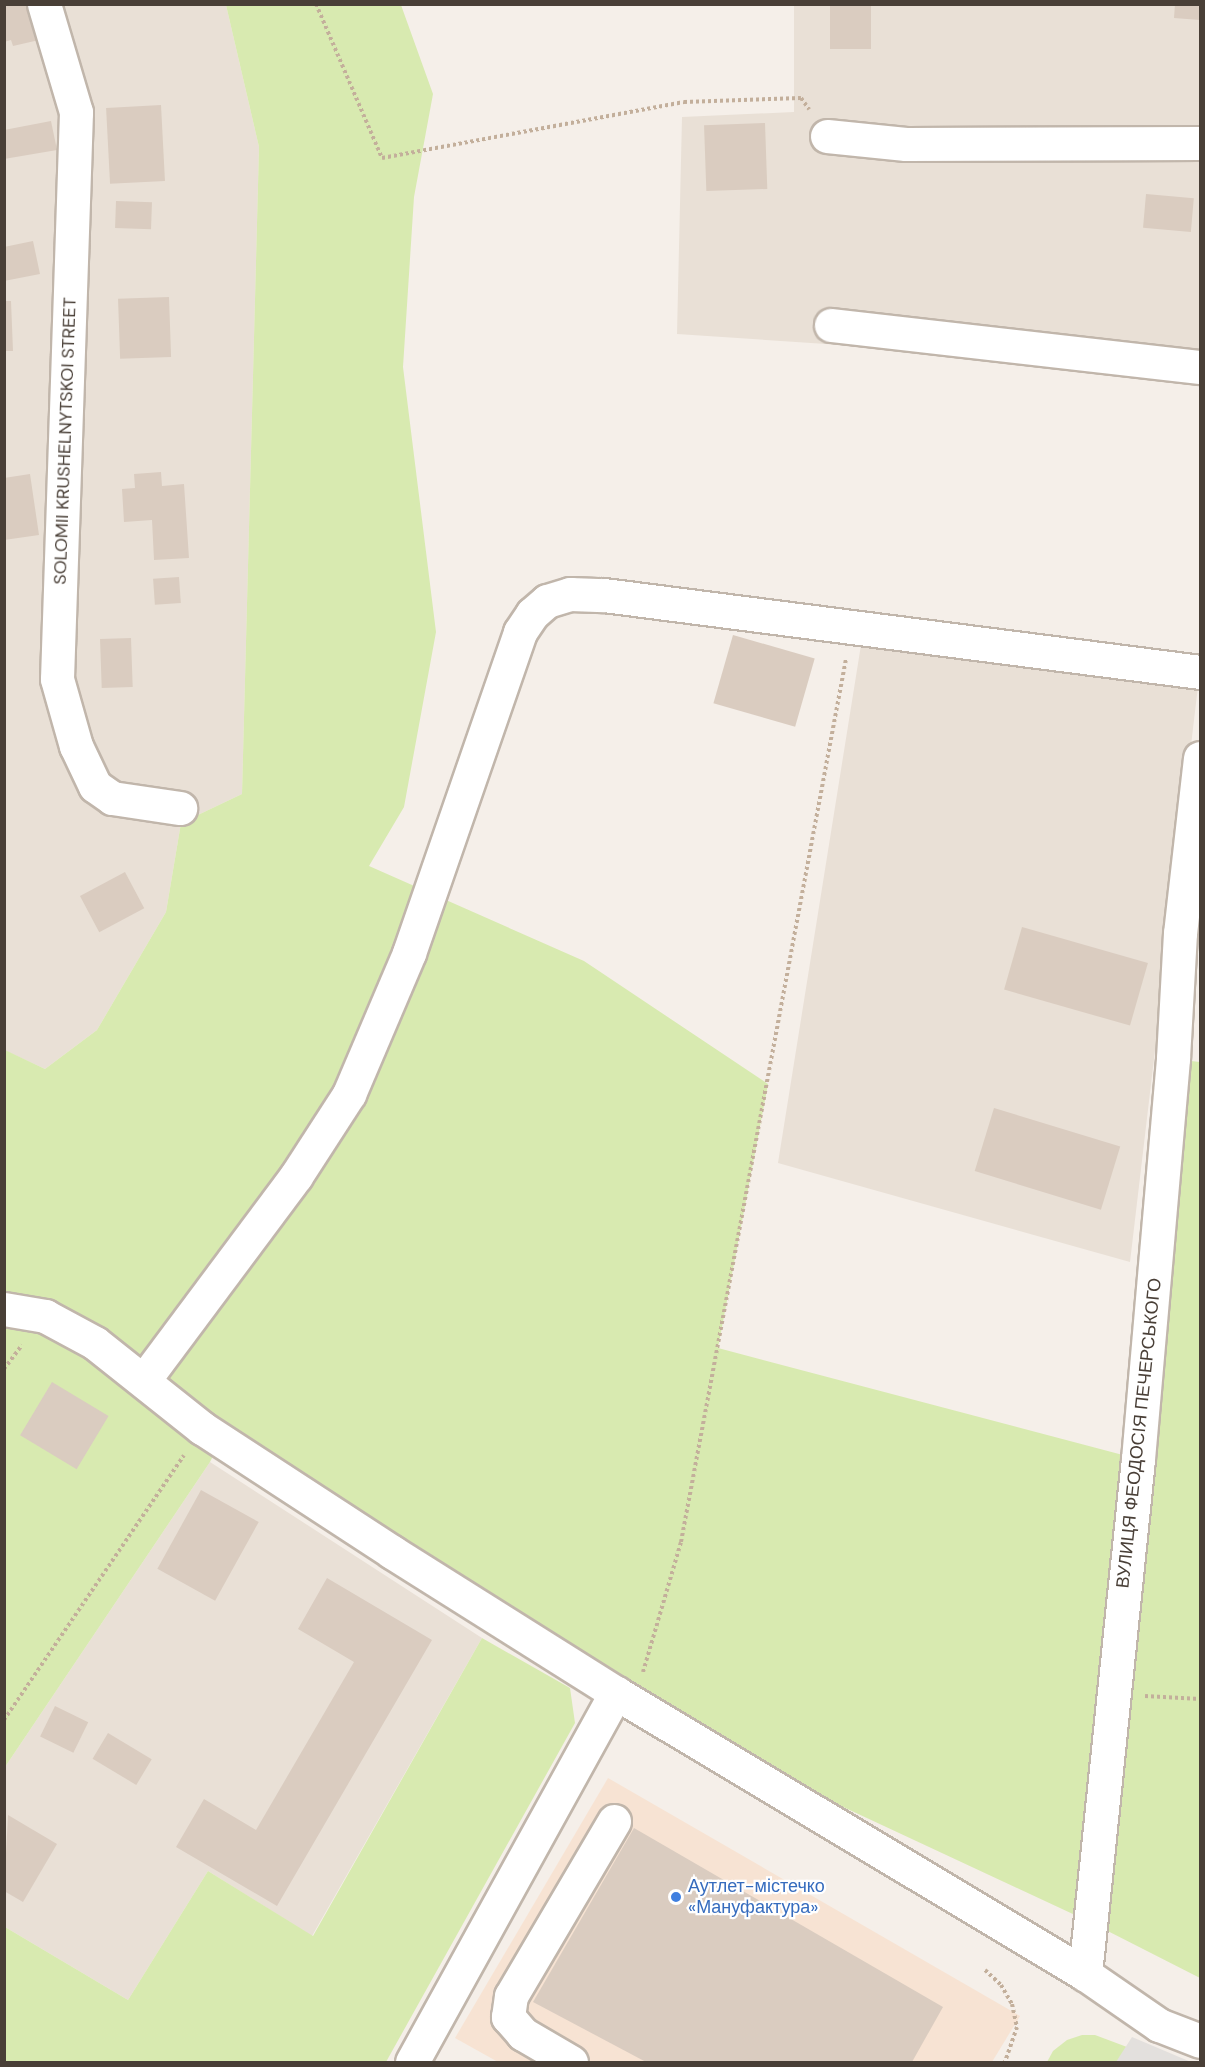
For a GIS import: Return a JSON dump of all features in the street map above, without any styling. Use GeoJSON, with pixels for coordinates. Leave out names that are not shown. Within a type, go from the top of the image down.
{"type":"FeatureCollection","features":[{"type":"Feature","properties":{"kind":"street","name":"SOLOMII KRUSHELNYTSKOI STREET"},"geometry":{"type":"LineString","coordinates":[[44,4],[76,112],[57,679],[76,746],[95,786],[112,798],[180,808]]}},
{"type":"Feature","properties":{"kind":"street"},"geometry":{"type":"LineString","coordinates":[[827,135],[906,144],[1200,143]]}},
{"type":"Feature","properties":{"kind":"street"},"geometry":{"type":"LineString","coordinates":[[831,325],[1200,367]]}},
{"type":"Feature","properties":{"kind":"street"},"geometry":{"type":"LineString","coordinates":[[144,1380],[296,1176],[349,1094],[409,953],[520,632],[532,614],[547,601],[570,594],[604,595],[1200,672]]}},
{"type":"Feature","properties":{"kind":"street","name":"ВУЛИЦЯ ФЕОДОСІЯ ПЕЧЕРСЬКОГО"},"geometry":{"type":"LineString","coordinates":[[1085,1974],[1111,1692],[1138,1460],[1172,1071],[1180,933],[1200,758]]}},
{"type":"Feature","properties":{"kind":"street"},"geometry":{"type":"LineString","coordinates":[[4,1309],[45,1316],[95,1343],[202,1428],[625,1698],[1085,1974],[1159,2025],[1200,2041]]}},
{"type":"Feature","properties":{"kind":"street"},"geometry":{"type":"LineString","coordinates":[[412,2062],[625,1698]]}},
{"type":"Feature","properties":{"kind":"street"},"geometry":{"type":"LineString","coordinates":[[571,2062],[523,2034],[508,2017],[511,1996],[614,1821]]}},
{"type":"Feature","properties":{"kind":"path"},"geometry":{"type":"LineString","coordinates":[[316,4],[382,158],[684,102],[801,98],[827,135]]}},
{"type":"Feature","properties":{"kind":"path"},"geometry":{"type":"LineString","coordinates":[[625,1698],[681,1542],[853,626]]}},
{"type":"Feature","properties":{"kind":"path"},"geometry":{"type":"LineString","coordinates":[[4,1720],[202,1428]]}},
{"type":"Feature","properties":{"kind":"path"},"geometry":{"type":"LineString","coordinates":[[1111,1692],[1200,1699]]}},
{"type":"Feature","properties":{"kind":"path"},"geometry":{"type":"LineString","coordinates":[[985,1970],[1001,1984],[1012,2004],[1017,2027],[1005,2062]]}},
{"type":"Feature","properties":{"kind":"shaded area"},"geometry":{"type":"Polygon","coordinates":[[[4,5],[226,5],[259,147],[242,794],[181,823],[166,912],[97,1030],[45,1069],[4,1050],[4,5]]]}},
{"type":"Feature","properties":{"kind":"shaded area"},"geometry":{"type":"Polygon","coordinates":[[[794,5],[1200,5],[1200,369],[677,334],[682,117],[794,112],[794,5]]]}},
{"type":"Feature","properties":{"kind":"shaded area"},"geometry":{"type":"Polygon","coordinates":[[[861,645],[1198,686],[1130,1262],[778,1163],[861,645]]]}},
{"type":"Feature","properties":{"kind":"shaded area"},"geometry":{"type":"Polygon","coordinates":[[[210,1462],[482,1638],[312,1936],[208,1871],[128,2000],[5,1927],[5,1767],[210,1462]]]}},
{"type":"Feature","properties":{"kind":"shaded area","name":"Аутлет-містечко «Мануфактура»"},"geometry":{"type":"Polygon","coordinates":[[[608,1778],[1020,2016],[992,2062],[498,2062],[455,2038],[608,1778]]]}},
{"type":"Feature","properties":{"kind":"shaded area"},"geometry":{"type":"Polygon","coordinates":[[[1132,2037],[1191,2062],[1116,2062],[1132,2037]]]}},
{"type":"Feature","properties":{"kind":"green space"},"geometry":{"type":"Polygon","coordinates":[[[226,5],[401,5],[433,94],[414,197],[403,367],[436,632],[404,807],[369,866],[584,961],[768,1084],[718,1348],[1138,1459],[1173,1059],[1200,1062],[1200,1978],[1090,1922],[676,1729],[221,1440],[210,1462],[5,1767],[5,1050],[45,1069],[97,1030],[166,912],[181,823],[242,794],[259,147],[226,5]]]}},
{"type":"Feature","properties":{"kind":"green space"},"geometry":{"type":"Polygon","coordinates":[[[482,1638],[570,1688],[575,1723],[386,2062],[5,2062],[5,1927],[128,2000],[208,1871],[313,1936],[482,1638]]]}},
{"type":"Feature","properties":{"kind":"green space"},"geometry":{"type":"Polygon","coordinates":[[[1082,2035],[1095,2035],[1167,2062],[1047,2062],[1053,2051],[1067,2040],[1082,2035]]]}},
{"type":"Feature","properties":{"kind":"building"},"geometry":{"type":"Polygon","coordinates":[[[4,4],[30,4],[39,40],[13,46],[11,40],[4,42],[4,4]]]}},
{"type":"Feature","properties":{"kind":"building"},"geometry":{"type":"Polygon","coordinates":[[[830,4],[871,4],[871,49],[830,49],[830,4]]]}},
{"type":"Feature","properties":{"kind":"building"},"geometry":{"type":"Polygon","coordinates":[[[1175,4],[1200,4],[1200,20],[1174,18],[1175,4]]]}},
{"type":"Feature","properties":{"kind":"building"},"geometry":{"type":"Polygon","coordinates":[[[161,105],[165,181],[110,184],[106,108],[161,105]]]}},
{"type":"Feature","properties":{"kind":"building"},"geometry":{"type":"Polygon","coordinates":[[[51,121],[57,150],[4,159],[4,130],[51,121]]]}},
{"type":"Feature","properties":{"kind":"building"},"geometry":{"type":"Polygon","coordinates":[[[765,123],[767,189],[706,191],[704,125],[765,123]]]}},
{"type":"Feature","properties":{"kind":"building"},"geometry":{"type":"Polygon","coordinates":[[[1146,194],[1194,198],[1191,232],[1143,228],[1146,194]]]}},
{"type":"Feature","properties":{"kind":"building"},"geometry":{"type":"Polygon","coordinates":[[[116,201],[152,202],[151,229],[115,228],[116,201]]]}},
{"type":"Feature","properties":{"kind":"building"},"geometry":{"type":"Polygon","coordinates":[[[33,241],[40,274],[4,281],[4,247],[33,241]]]}},
{"type":"Feature","properties":{"kind":"building"},"geometry":{"type":"Polygon","coordinates":[[[169,297],[171,357],[120,359],[118,299],[169,297]]]}},
{"type":"Feature","properties":{"kind":"building"},"geometry":{"type":"Polygon","coordinates":[[[4,301],[11,301],[13,351],[4,351],[4,301]]]}},
{"type":"Feature","properties":{"kind":"building"},"geometry":{"type":"Polygon","coordinates":[[[161,472],[162,486],[184,484],[189,558],[154,560],[152,520],[124,522],[122,489],[135,488],[134,474],[161,472]]]}},
{"type":"Feature","properties":{"kind":"building"},"geometry":{"type":"Polygon","coordinates":[[[30,474],[39,535],[4,540],[4,478],[30,474]]]}},
{"type":"Feature","properties":{"kind":"building"},"geometry":{"type":"Polygon","coordinates":[[[179,577],[181,603],[155,605],[153,579],[179,577]]]}},
{"type":"Feature","properties":{"kind":"building"},"geometry":{"type":"Polygon","coordinates":[[[733,635],[815,658],[795,727],[713,703],[733,635]]]}},
{"type":"Feature","properties":{"kind":"building"},"geometry":{"type":"Polygon","coordinates":[[[131,638],[133,687],[102,688],[100,639],[131,638]]]}},
{"type":"Feature","properties":{"kind":"building"},"geometry":{"type":"Polygon","coordinates":[[[125,872],[144,908],[99,932],[80,896],[125,872]]]}},
{"type":"Feature","properties":{"kind":"building"},"geometry":{"type":"Polygon","coordinates":[[[1022,927],[1148,963],[1130,1026],[1004,989],[1022,927]]]}},
{"type":"Feature","properties":{"kind":"building"},"geometry":{"type":"Polygon","coordinates":[[[994,1108],[1120,1147],[1101,1210],[975,1171],[994,1108]]]}},
{"type":"Feature","properties":{"kind":"building"},"geometry":{"type":"Polygon","coordinates":[[[52,1382],[109,1416],[77,1469],[20,1435],[52,1382]]]}},
{"type":"Feature","properties":{"kind":"building"},"geometry":{"type":"Polygon","coordinates":[[[201,1490],[259,1522],[215,1601],[157,1569],[201,1490]]]}},
{"type":"Feature","properties":{"kind":"building"},"geometry":{"type":"Polygon","coordinates":[[[327,1578],[432,1640],[277,1906],[176,1847],[204,1799],[256,1830],[354,1662],[298,1629],[327,1578]]]}},
{"type":"Feature","properties":{"kind":"building"},"geometry":{"type":"Polygon","coordinates":[[[55,1706],[88,1722],[73,1753],[40,1737],[55,1706]]]}},
{"type":"Feature","properties":{"kind":"building"},"geometry":{"type":"Polygon","coordinates":[[[108,1733],[152,1759],[136,1785],[93,1759],[108,1733]]]}},
{"type":"Feature","properties":{"kind":"building"},"geometry":{"type":"Polygon","coordinates":[[[8,1815],[57,1844],[23,1902],[4,1891],[8,1815]]]}},
{"type":"Feature","properties":{"kind":"building","name":"Аутлет-містечко «Мануфактура»"},"geometry":{"type":"Polygon","coordinates":[[[634,1828],[943,2007],[912,2062],[646,2062],[533,2002],[634,1828]]]}},
{"type":"Feature","properties":{"kind":"place","name":"Аутлет-містечко «Мануфактура»"},"geometry":{"type":"Point","coordinates":[676,1897]}}]}
